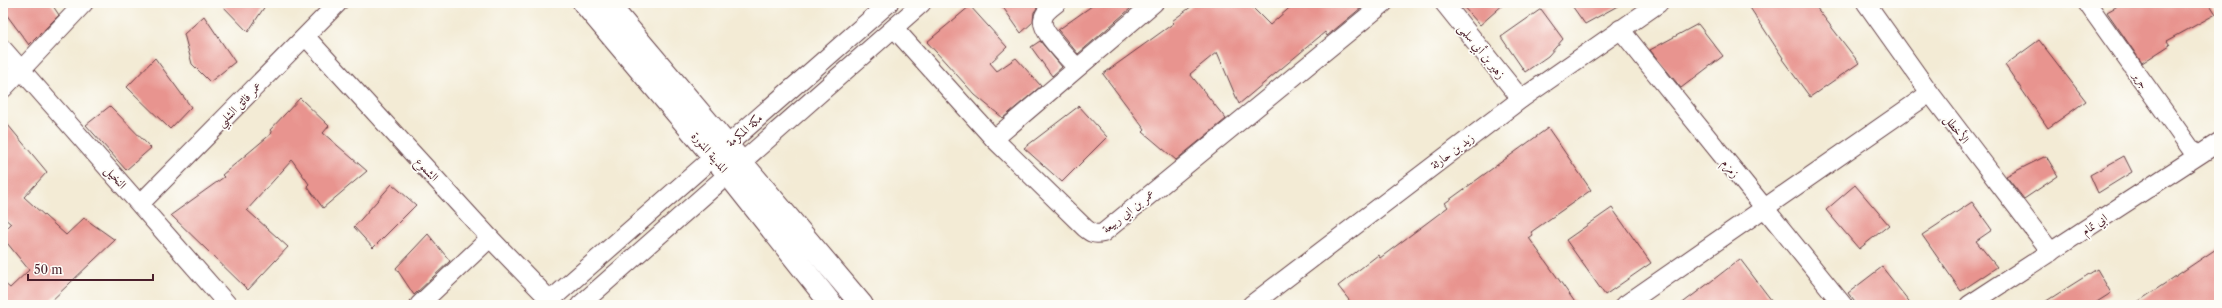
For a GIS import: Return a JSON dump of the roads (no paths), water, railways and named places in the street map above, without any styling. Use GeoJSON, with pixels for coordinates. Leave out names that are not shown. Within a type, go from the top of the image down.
{"type":"FeatureCollection","features":[{"type":"Feature","properties":{"kind":"main road","name":"المدينة المنورة"},"geometry":{"type":"LineString","coordinates":[[584,3],[721,151]]}},
{"type":"Feature","properties":{"kind":"main road"},"geometry":{"type":"LineString","coordinates":[[607,3],[721,151],[862,305]]}},
{"type":"Feature","properties":{"kind":"main road","name":"المدينة المنورة"},"geometry":{"type":"LineString","coordinates":[[736,168],[832,305]]}},
{"type":"Feature","properties":{"kind":"street"},"geometry":{"type":"LineString","coordinates":[[3,89],[84,3]]}},
{"type":"Feature","properties":{"kind":"street","name":"عمر فائق الشلبي"},"geometry":{"type":"LineString","coordinates":[[140,204],[338,3]]}},
{"type":"Feature","properties":{"kind":"street","name":"مكة المكرمة"},"geometry":{"type":"LineString","coordinates":[[580,305],[922,3]]}},
{"type":"Feature","properties":{"kind":"street"},"geometry":{"type":"LineString","coordinates":[[1057,3],[1045,14],[1042,20],[1043,29],[1076,68]]}},
{"type":"Feature","properties":{"kind":"street"},"geometry":{"type":"LineString","coordinates":[[994,139],[1154,3]]}},
{"type":"Feature","properties":{"kind":"street","name":"عمر بن ابي ربيعة"},"geometry":{"type":"LineString","coordinates":[[894,28],[994,139],[1084,228],[1092,233],[1103,233],[1384,3]]}},
{"type":"Feature","properties":{"kind":"street","name":"زهير بن أبي سلمى"},"geometry":{"type":"LineString","coordinates":[[1444,3],[1521,99]]}},
{"type":"Feature","properties":{"kind":"street","name":"زيد بن حارثة"},"geometry":{"type":"LineString","coordinates":[[1251,305],[1521,99],[1659,3]]}},
{"type":"Feature","properties":{"kind":"street","name":"الأخطل"},"geometry":{"type":"LineString","coordinates":[[1866,3],[1930,93],[2051,252]]}},
{"type":"Feature","properties":{"kind":"street","name":"جرير"},"geometry":{"type":"LineString","coordinates":[[2087,3],[2196,156]]}},
{"type":"Feature","properties":{"kind":"street","name":"مكة المكرمة"},"geometry":{"type":"LineString","coordinates":[[548,302],[721,151],[877,7]]}},
{"type":"Feature","properties":{"kind":"street","name":"زمزم"},"geometry":{"type":"LineString","coordinates":[[1620,29],[1843,305]]}},
{"type":"Feature","properties":{"kind":"street","name":"الشموع"},"geometry":{"type":"LineString","coordinates":[[306,37],[548,302]]}},
{"type":"Feature","properties":{"kind":"street","name":"النخيل"},"geometry":{"type":"LineString","coordinates":[[3,49],[228,305]]}},
{"type":"Feature","properties":{"kind":"street"},"geometry":{"type":"LineString","coordinates":[[1625,305],[1930,93]]}},
{"type":"Feature","properties":{"kind":"street","name":"ابي تمام"},"geometry":{"type":"LineString","coordinates":[[1968,305],[2219,142]]}},
{"type":"Feature","properties":{"kind":"street"},"geometry":{"type":"LineString","coordinates":[[419,305],[490,238]]}}]}
